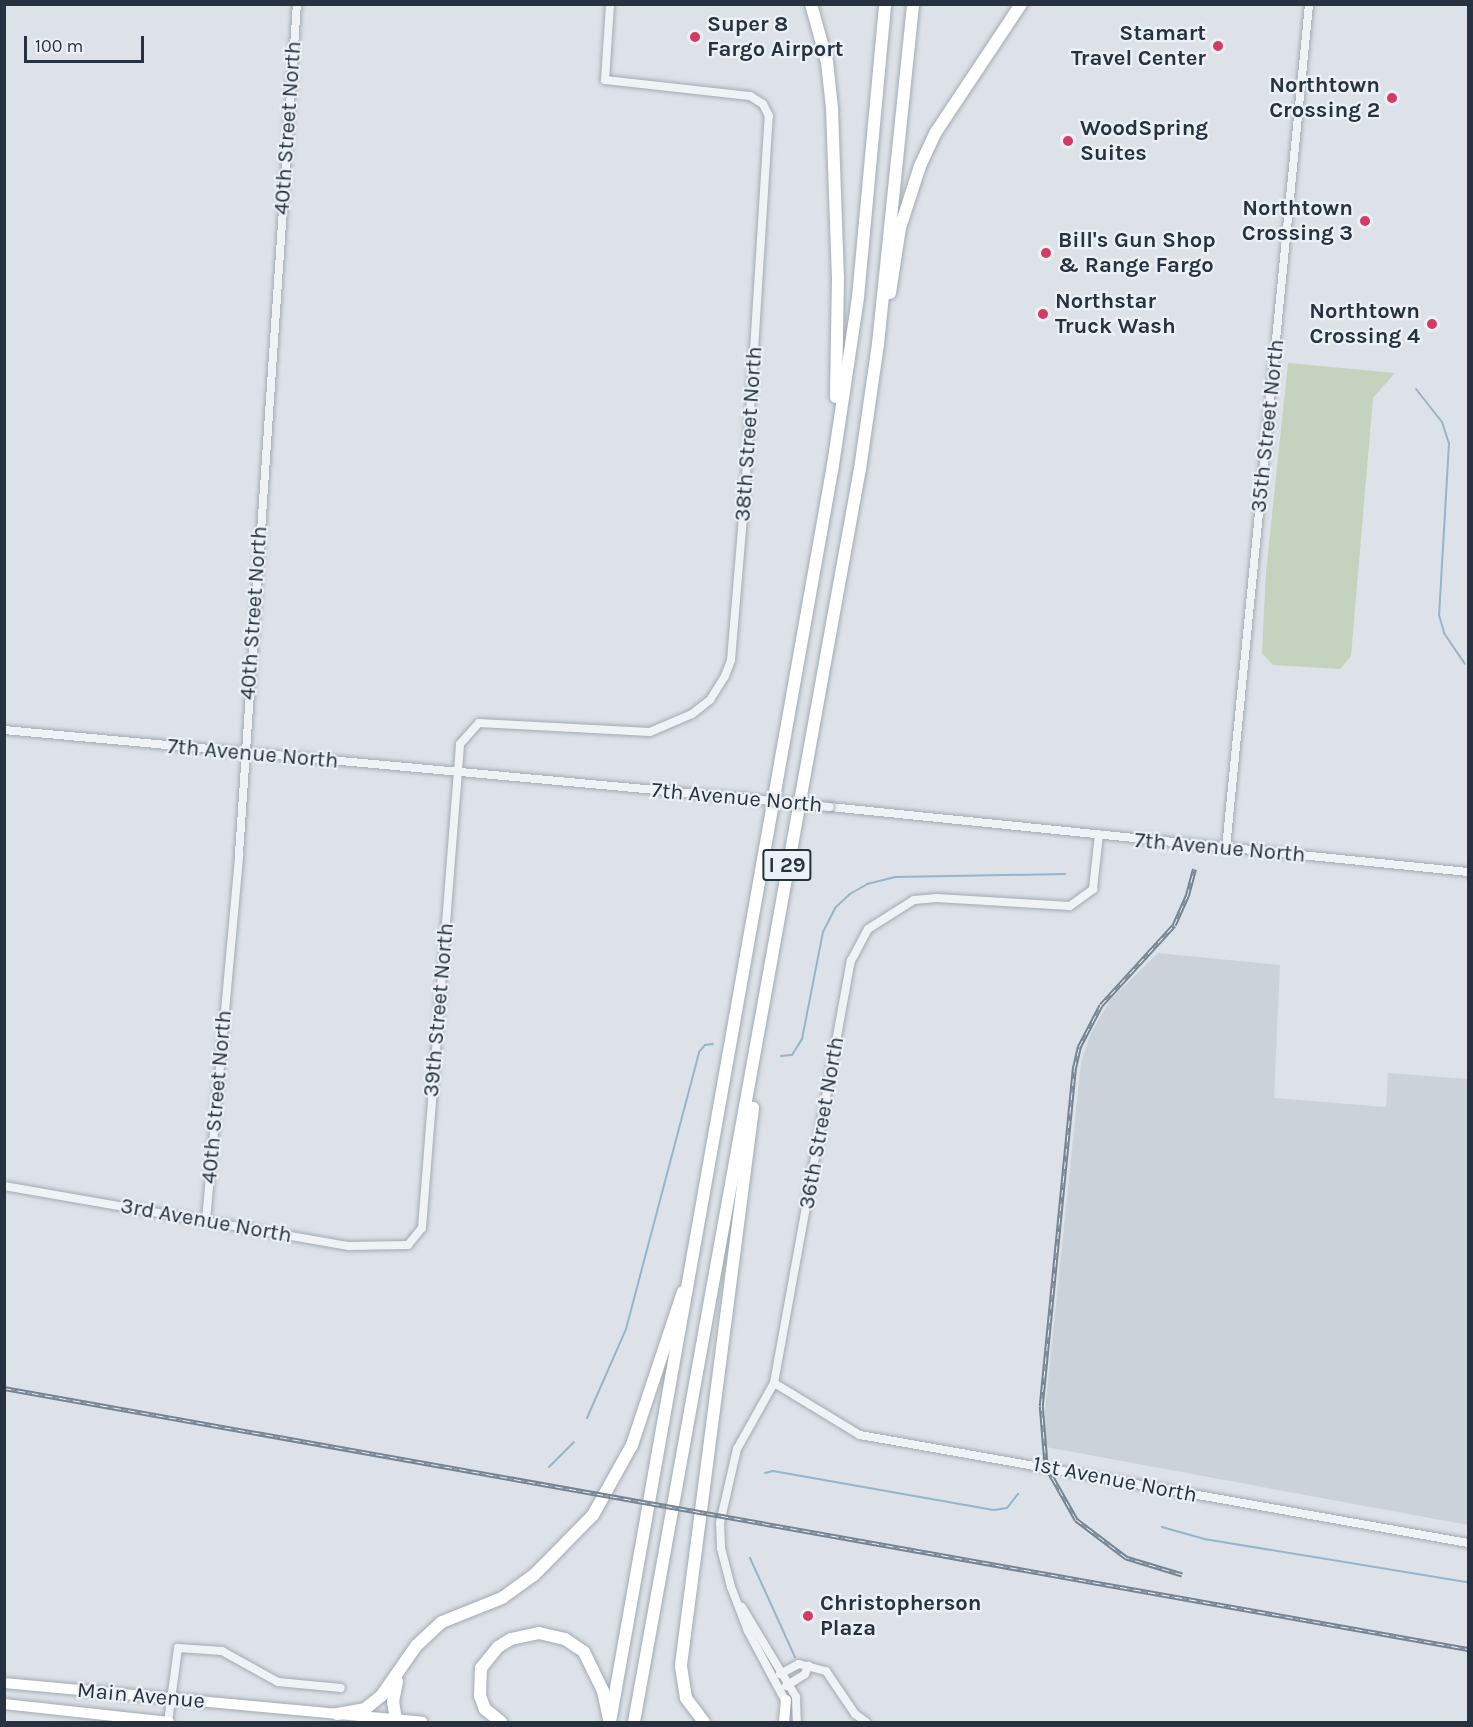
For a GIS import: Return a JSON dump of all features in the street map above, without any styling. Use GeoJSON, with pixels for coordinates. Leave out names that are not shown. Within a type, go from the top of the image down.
{"type":"FeatureCollection","features":[{"type":"Feature","properties":{"kind":"highway"},"geometry":{"type":"LineString","coordinates":[[811,4],[827,62],[832,108],[839,337],[833,465]]}},
{"type":"Feature","properties":{"kind":"highway","name":"I 29"},"geometry":{"type":"LineString","coordinates":[[610,1722],[697,1251],[833,465],[858,297],[885,4]]}},
{"type":"Feature","properties":{"kind":"highway","name":"I 29"},"geometry":{"type":"LineString","coordinates":[[634,1722],[860,469],[878,344],[913,4]]}},
{"type":"Feature","properties":{"kind":"highway"},"geometry":{"type":"LineString","coordinates":[[878,344],[900,228],[920,166],[936,132],[1021,4]]}},
{"type":"Feature","properties":{"kind":"highway"},"geometry":{"type":"LineString","coordinates":[[704,1722],[686,1698],[681,1665],[753,1107],[760,1021]]}},
{"type":"Feature","properties":{"kind":"highway"},"geometry":{"type":"LineString","coordinates":[[396,1721],[394,1689],[401,1671],[416,1646],[442,1622],[502,1598],[534,1575],[593,1515],[632,1445],[697,1251]]}},
{"type":"Feature","properties":{"kind":"highway"},"geometry":{"type":"LineString","coordinates":[[501,1722],[485,1709],[480,1695],[481,1668],[498,1647],[511,1639],[539,1633],[565,1640],[584,1652],[603,1692],[610,1722]]}},
{"type":"Feature","properties":{"kind":"highway"},"geometry":{"type":"LineString","coordinates":[[337,1714],[365,1708],[401,1671]]}},
{"type":"Feature","properties":{"kind":"highway"},"geometry":{"type":"LineString","coordinates":[[639,1722],[642,1674]]}},
{"type":"Feature","properties":{"kind":"main road","name":"Main Avenue"},"geometry":{"type":"LineString","coordinates":[[4,1683],[422,1722]]}},
{"type":"Feature","properties":{"kind":"main road"},"geometry":{"type":"LineString","coordinates":[[784,1722],[786,1700]]}},
{"type":"Feature","properties":{"kind":"main road","name":"Main Avenue"},"geometry":{"type":"LineString","coordinates":[[4,1704],[169,1722]]}},
{"type":"Feature","properties":{"kind":"street","name":"40th Street North"},"geometry":{"type":"LineString","coordinates":[[206,1220],[239,854],[243,754],[297,4]]}},
{"type":"Feature","properties":{"kind":"street","name":"38th Street North"},"geometry":{"type":"LineString","coordinates":[[456,771],[460,744],[479,723],[633,734],[672,725],[710,700],[731,660],[771,129],[769,116],[763,104],[750,96],[605,80],[610,4]]}},
{"type":"Feature","properties":{"kind":"street","name":"35th Street North"},"geometry":{"type":"LineString","coordinates":[[1226,848],[1309,4]]}},
{"type":"Feature","properties":{"kind":"street","name":"7th Avenue North"},"geometry":{"type":"LineString","coordinates":[[4,730],[243,754],[743,798],[1468,872]]}},
{"type":"Feature","properties":{"kind":"street","name":"39th Street North"},"geometry":{"type":"LineString","coordinates":[[408,1245],[422,1228],[456,771]]}},
{"type":"Feature","properties":{"kind":"street","name":"36th Street North"},"geometry":{"type":"LineString","coordinates":[[789,1722],[786,1700],[748,1632],[721,1548],[720,1522],[737,1449],[774,1383],[851,962],[859,944],[880,919],[914,900],[937,898],[1070,906],[1093,889],[1099,834]]}},
{"type":"Feature","properties":{"kind":"street","name":"3rd Avenue North"},"geometry":{"type":"LineString","coordinates":[[4,1186],[349,1246],[408,1245]]}},
{"type":"Feature","properties":{"kind":"street","name":"1st Avenue North"},"geometry":{"type":"LineString","coordinates":[[774,1383],[860,1435],[1468,1543]]}},
{"type":"Feature","properties":{"kind":"street","name":"36th Street North"},"geometry":{"type":"LineString","coordinates":[[737,1600],[783,1672],[796,1697],[797,1722]]}},
{"type":"Feature","properties":{"kind":"street"},"geometry":{"type":"LineString","coordinates":[[169,1722],[178,1648],[222,1651],[278,1682],[341,1688]]}},
{"type":"Feature","properties":{"kind":"street"},"geometry":{"type":"LineString","coordinates":[[774,1677],[799,1665],[808,1666],[832,1676],[855,1714],[866,1722]]}},
{"type":"Feature","properties":{"kind":"street"},"geometry":{"type":"LineString","coordinates":[[780,1689],[805,1674],[808,1666]]}},
{"type":"Feature","properties":{"kind":"shaded area"},"geometry":{"type":"Polygon","coordinates":[[[1158,953],[1280,965],[1274,1098],[1386,1107],[1388,1073],[1468,1079],[1468,1525],[1046,1447],[1045,1410],[1081,1062],[1091,1033],[1110,1000],[1158,953]]]}},
{"type":"Feature","properties":{"kind":"green space"},"geometry":{"type":"Polygon","coordinates":[[[1288,363],[1395,373],[1373,398],[1351,656],[1340,669],[1273,665],[1262,653],[1266,572],[1288,363]]]}},
{"type":"Feature","properties":{"kind":"waterway"},"geometry":{"type":"LineString","coordinates":[[1416,389],[1442,422],[1449,443],[1439,615],[1444,633],[1465,664]]}},
{"type":"Feature","properties":{"kind":"waterway"},"geometry":{"type":"LineString","coordinates":[[781,1056],[792,1055],[802,1039],[823,932],[836,907],[850,894],[867,884],[895,877],[1065,874]]}},
{"type":"Feature","properties":{"kind":"waterway"},"geometry":{"type":"LineString","coordinates":[[587,1418],[626,1329],[699,1052],[705,1045],[713,1044]]}},
{"type":"Feature","properties":{"kind":"waterway"},"geometry":{"type":"LineString","coordinates":[[549,1467],[574,1442]]}},
{"type":"Feature","properties":{"kind":"waterway"},"geometry":{"type":"LineString","coordinates":[[765,1473],[773,1471],[994,1510],[1007,1508],[1018,1494]]}},
{"type":"Feature","properties":{"kind":"waterway"},"geometry":{"type":"LineString","coordinates":[[1162,1527],[1204,1539],[1468,1582]]}},
{"type":"Feature","properties":{"kind":"waterway"},"geometry":{"type":"LineString","coordinates":[[750,1558],[795,1657]]}},
{"type":"Feature","properties":{"kind":"railway"},"geometry":{"type":"LineString","coordinates":[[1182,1575],[1126,1558],[1076,1520],[1046,1467],[1041,1406],[1074,1069],[1079,1047],[1101,1005],[1174,925],[1187,896],[1194,869]]}},
{"type":"Feature","properties":{"kind":"railway"},"geometry":{"type":"LineString","coordinates":[[4,1388],[1468,1649]]}},
{"type":"Feature","properties":{"kind":"place","name":"Super 8 Fargo Airport"},"geometry":{"type":"Point","coordinates":[695,37]}},
{"type":"Feature","properties":{"kind":"place","name":"Stamart Travel Center"},"geometry":{"type":"Point","coordinates":[1218,46]}},
{"type":"Feature","properties":{"kind":"place","name":"Northtown Crossing 2"},"geometry":{"type":"Point","coordinates":[1392,98]}},
{"type":"Feature","properties":{"kind":"place","name":"WoodSpring Suites"},"geometry":{"type":"Point","coordinates":[1068,141]}},
{"type":"Feature","properties":{"kind":"place","name":"Northtown Crossing 3"},"geometry":{"type":"Point","coordinates":[1365,221]}},
{"type":"Feature","properties":{"kind":"place","name":"Bill's Gun Shop & Range Fargo"},"geometry":{"type":"Point","coordinates":[1046,253]}},
{"type":"Feature","properties":{"kind":"place","name":"Northstar Truck Wash"},"geometry":{"type":"Point","coordinates":[1043,314]}},
{"type":"Feature","properties":{"kind":"place","name":"Northtown Crossing 4"},"geometry":{"type":"Point","coordinates":[1432,324]}},
{"type":"Feature","properties":{"kind":"place","name":"Christopherson Plaza"},"geometry":{"type":"Point","coordinates":[808,1616]}}]}
